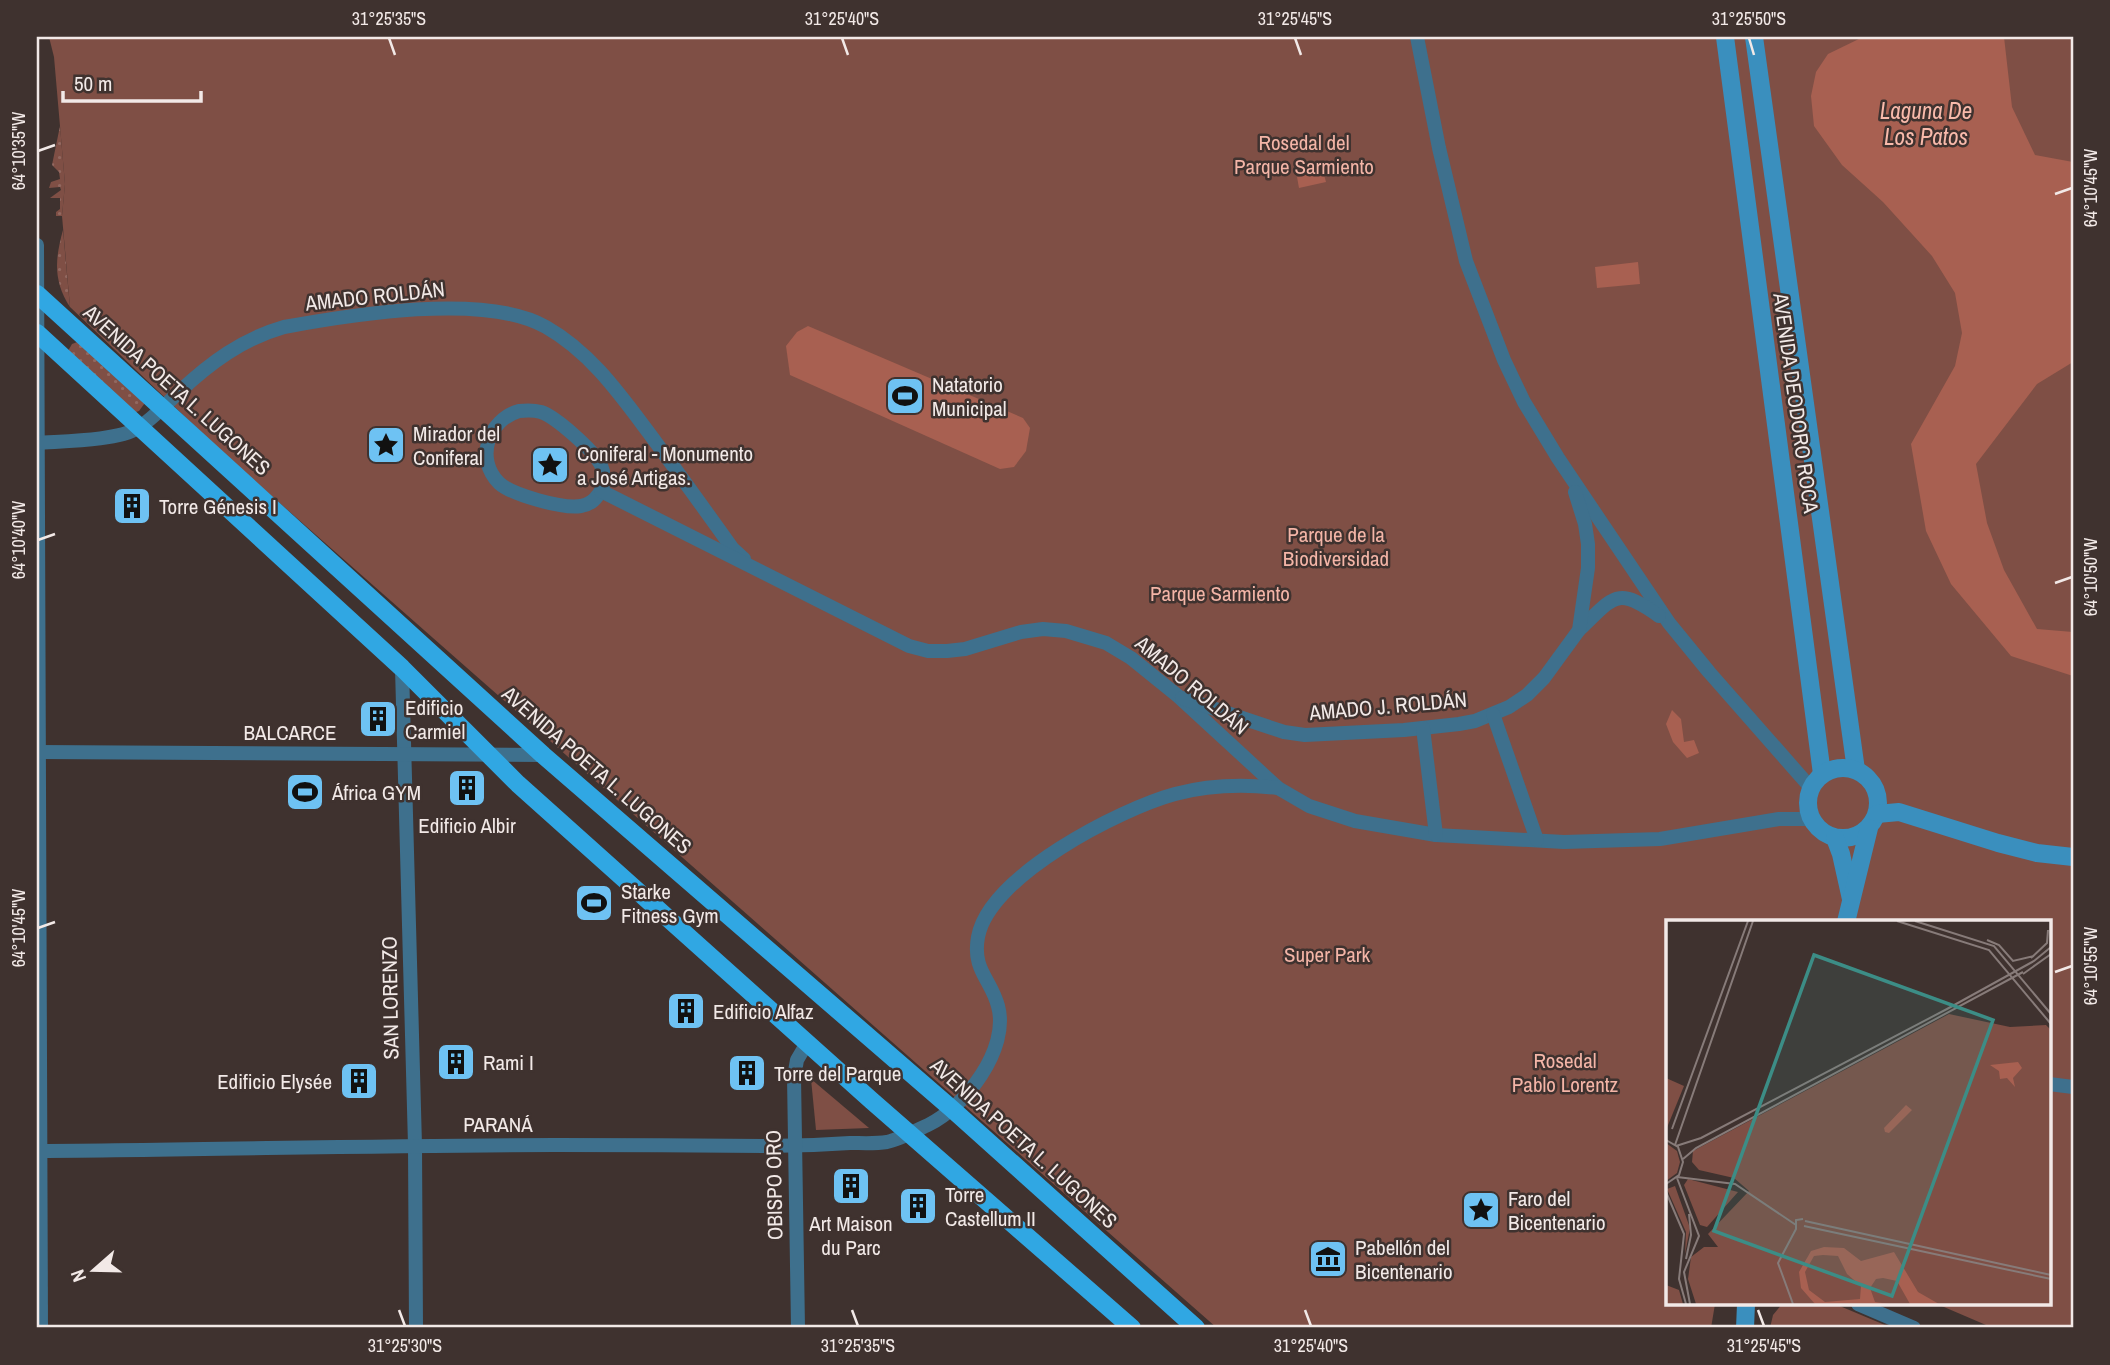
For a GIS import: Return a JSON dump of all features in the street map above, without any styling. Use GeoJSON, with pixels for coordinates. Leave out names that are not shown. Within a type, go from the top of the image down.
{"type":"FeatureCollection","features":[{"type":"Feature","properties":{"kind":"main road","name":"AVENIDA DEODORO ROCA"},"geometry":{"type":"LineString","coordinates":[[1725,37],[1817,781]]}},
{"type":"Feature","properties":{"kind":"main road","name":"AVENIDA DEODORO ROCA"},"geometry":{"type":"LineString","coordinates":[[1754,37],[1856,770]]}},
{"type":"Feature","properties":{"kind":"main road","name":"AVENIDA POETA L. LUGONES"},"geometry":{"type":"LineString","coordinates":[[37,295],[543,755],[952,1109],[1196,1328]]}},
{"type":"Feature","properties":{"kind":"main road"},"geometry":{"type":"LineString","coordinates":[[37,333],[402,667],[488,755],[807,1043],[1132,1328]]}},
{"type":"Feature","properties":{"kind":"main road"},"geometry":{"type":"LineString","coordinates":[[1847,920],[1873,821],[1879,804],[1873,784],[1856,770],[1833,769],[1817,781],[1808,799],[1812,820],[1817,828],[1835,838],[1853,838],[1873,821],[1899,812],[1998,843],[2037,853],[2073,857]]}},
{"type":"Feature","properties":{"kind":"main road"},"geometry":{"type":"LineString","coordinates":[[1835,838],[1852,902]]}},
{"type":"Feature","properties":{"kind":"main road"},"geometry":{"type":"LineString","coordinates":[[1745,1328],[1746,1306]]}},
{"type":"Feature","properties":{"kind":"street"},"geometry":{"type":"LineString","coordinates":[[1417,37],[1451,200],[1474,284],[1524,402],[1569,475],[1669,623],[1709,672],[1817,781]]}},
{"type":"Feature","properties":{"kind":"street"},"geometry":{"type":"LineString","coordinates":[[37,245],[38,1151],[41,1328]]}},
{"type":"Feature","properties":{"kind":"street","name":"AMADO ROLDÁN"},"geometry":{"type":"LineString","coordinates":[[140,427],[229,351],[263,333],[284,327],[431,308],[491,311],[522,317],[544,326],[589,359],[614,386],[733,549],[754,568]]}},
{"type":"Feature","properties":{"kind":"street"},"geometry":{"type":"LineString","coordinates":[[515,412],[544,413],[597,459],[604,477],[601,491],[590,502],[576,506],[522,495],[506,488],[495,478],[488,465],[486,450],[490,436],[502,420],[515,412]]}},
{"type":"Feature","properties":{"kind":"street"},"geometry":{"type":"LineString","coordinates":[[38,443],[116,436],[140,427]]}},
{"type":"Feature","properties":{"kind":"street","name":"AMADO J. ROLDÁN"},"geometry":{"type":"LineString","coordinates":[[1178,696],[1284,733],[1305,735],[1423,728],[1475,721],[1509,707],[1527,695],[1544,678],[1579,630],[1588,568],[1588,544],[1585,524],[1569,475]]}},
{"type":"Feature","properties":{"kind":"street","name":"AMADO ROLDÁN"},"geometry":{"type":"LineString","coordinates":[[601,491],[909,646],[928,651],[965,649],[1021,632],[1043,629],[1066,631],[1106,643],[1131,658],[1178,696],[1278,788]]}},
{"type":"Feature","properties":{"kind":"street"},"geometry":{"type":"LineString","coordinates":[[1579,630],[1610,601],[1629,597],[1669,623]]}},
{"type":"Feature","properties":{"kind":"street","name":"SAN LORENZO"},"geometry":{"type":"LineString","coordinates":[[402,667],[415,1145],[416,1328]]}},
{"type":"Feature","properties":{"kind":"street"},"geometry":{"type":"LineString","coordinates":[[1493,714],[1537,840]]}},
{"type":"Feature","properties":{"kind":"street"},"geometry":{"type":"LineString","coordinates":[[1423,728],[1436,835]]}},
{"type":"Feature","properties":{"kind":"street","name":"BALCARCE"},"geometry":{"type":"LineString","coordinates":[[37,752],[543,755]]}},
{"type":"Feature","properties":{"kind":"street","name":"PARANÁ"},"geometry":{"type":"LineString","coordinates":[[38,1151],[415,1145],[794,1146],[887,1142],[932,1123],[952,1109],[983,1073],[993,1056],[999,1038],[999,1009],[981,971],[977,954],[978,935],[986,914],[997,900],[1061,847],[1091,828],[1137,808],[1173,794],[1204,788],[1254,785],[1278,788]]}},
{"type":"Feature","properties":{"kind":"street"},"geometry":{"type":"LineString","coordinates":[[1278,788],[1309,806],[1355,821],[1436,835],[1537,840],[1660,839],[1779,819],[1812,820]]}},
{"type":"Feature","properties":{"kind":"street","name":"OBISPO ORO"},"geometry":{"type":"LineString","coordinates":[[798,1328],[794,1077],[797,1060],[807,1043]]}},
{"type":"Feature","properties":{"kind":"street"},"geometry":{"type":"LineString","coordinates":[[2050,1084],[2073,1087]]}},
{"type":"Feature","properties":{"kind":"street"},"geometry":{"type":"LineString","coordinates":[[1863,1306],[1914,1328]]}},
{"type":"Feature","properties":{"kind":"green space","name":"Parque Sarmiento"},"geometry":{"type":"Polygon","coordinates":[[[49,37],[2073,37],[2073,1328],[1993,1328],[1942,1306],[2050,1306],[2050,920],[1666,920],[1666,1306],[1715,1306],[1711,1328],[1217,1328],[224,454],[70,307],[62,216],[65,184],[54,57],[49,37]]]}},
{"type":"Feature","properties":{"kind":"green space"},"geometry":{"type":"Polygon","coordinates":[[[60,126],[65,184],[62,216],[56,216],[60,209],[60,198],[50,198],[61,190],[60,187],[49,188],[51,182],[60,179],[59,172],[52,165],[60,126]]]}},
{"type":"Feature","properties":{"kind":"green space"},"geometry":{"type":"Polygon","coordinates":[[[63,230],[70,307],[64,297],[57,270],[63,230]]]}},
{"type":"Feature","properties":{"kind":"green space"},"geometry":{"type":"Polygon","coordinates":[[[80,341],[147,400],[139,411],[133,413],[68,351],[72,344],[80,341]]]}},
{"type":"Feature","properties":{"kind":"green space"},"geometry":{"type":"Polygon","coordinates":[[[811,1079],[869,1128],[816,1130],[811,1079]]]}},
{"type":"Feature","properties":{"kind":"green space"},"geometry":{"type":"Polygon","coordinates":[[[1780,1306],[1840,1306],[1892,1328],[1770,1328],[1773,1315],[1780,1306]]]}},
{"type":"Feature","properties":{"kind":"water","name":"Laguna De Los Patos"},"geometry":{"type":"Polygon","coordinates":[[[1863,37],[2004,37],[2012,107],[2035,155],[2073,162],[2073,362],[2037,384],[1976,464],[1987,523],[2004,570],[2037,629],[2073,632],[2073,676],[2011,656],[1951,584],[1926,531],[1911,444],[1955,366],[1962,333],[1955,293],[1932,256],[1883,202],[1842,165],[1814,126],[1811,96],[1816,72],[1828,54],[1863,37]]]}},
{"type":"Feature","properties":{"kind":"water"},"geometry":{"type":"Polygon","coordinates":[[[1323,171],[1326,182],[1299,188],[1297,177],[1323,171]]]}},
{"type":"Feature","properties":{"kind":"water"},"geometry":{"type":"Polygon","coordinates":[[[1638,262],[1640,284],[1597,288],[1595,267],[1638,262]]]}},
{"type":"Feature","properties":{"kind":"water","name":"Natatorio Municipal"},"geometry":{"type":"Polygon","coordinates":[[[808,326],[1023,418],[1030,428],[1026,451],[1014,467],[1000,469],[790,375],[786,346],[797,332],[808,326]]]}},
{"type":"Feature","properties":{"kind":"water"},"geometry":{"type":"Polygon","coordinates":[[[1672,710],[1681,719],[1684,742],[1694,740],[1699,753],[1687,758],[1673,742],[1666,724],[1672,710]]]}},
{"type":"Feature","properties":{"kind":"place","name":"Natatorio Municipal"},"geometry":{"type":"Point","coordinates":[905,396]}},
{"type":"Feature","properties":{"kind":"place","name":"Mirador del Coniferal"},"geometry":{"type":"Point","coordinates":[386,445]}},
{"type":"Feature","properties":{"kind":"place","name":"Coniferal - Monumento a José Artigas."},"geometry":{"type":"Point","coordinates":[550,465]}},
{"type":"Feature","properties":{"kind":"place","name":"Torre Génesis I"},"geometry":{"type":"Point","coordinates":[132,506]}},
{"type":"Feature","properties":{"kind":"place","name":"Edificio Carmiel"},"geometry":{"type":"Point","coordinates":[378,719]}},
{"type":"Feature","properties":{"kind":"place","name":"Edificio Albir"},"geometry":{"type":"Point","coordinates":[467,788]}},
{"type":"Feature","properties":{"kind":"place","name":"África GYM"},"geometry":{"type":"Point","coordinates":[305,792]}},
{"type":"Feature","properties":{"kind":"place","name":"Starke Fitness Gym"},"geometry":{"type":"Point","coordinates":[594,903]}},
{"type":"Feature","properties":{"kind":"place","name":"Edificio Alfaz"},"geometry":{"type":"Point","coordinates":[686,1011]}},
{"type":"Feature","properties":{"kind":"place","name":"Rami I"},"geometry":{"type":"Point","coordinates":[456,1062]}},
{"type":"Feature","properties":{"kind":"place","name":"Torre del Parque"},"geometry":{"type":"Point","coordinates":[747,1073]}},
{"type":"Feature","properties":{"kind":"place","name":"Edificio Elysée"},"geometry":{"type":"Point","coordinates":[359,1081]}},
{"type":"Feature","properties":{"kind":"place","name":"Art Maison du Parc"},"geometry":{"type":"Point","coordinates":[851,1186]}},
{"type":"Feature","properties":{"kind":"place","name":"Torre Castellum II"},"geometry":{"type":"Point","coordinates":[918,1206]}},
{"type":"Feature","properties":{"kind":"place","name":"Faro del Bicentenario"},"geometry":{"type":"Point","coordinates":[1481,1210]}},
{"type":"Feature","properties":{"kind":"place","name":"Pabellón del Bicentenario"},"geometry":{"type":"Point","coordinates":[1328,1259]}},
{"type":"Feature","properties":{"kind":"park label","name":"Rosedal del Parque Sarmiento"},"geometry":{"type":"Point","coordinates":[1304,154]}},
{"type":"Feature","properties":{"kind":"park label","name":"Parque de la Biodiversidad"},"geometry":{"type":"Point","coordinates":[1336,546]}},
{"type":"Feature","properties":{"kind":"park label","name":"Super Park"},"geometry":{"type":"Point","coordinates":[1327,954]}},
{"type":"Feature","properties":{"kind":"park label","name":"Rosedal Pablo Lorentz"},"geometry":{"type":"Point","coordinates":[1565,1072]}}]}
